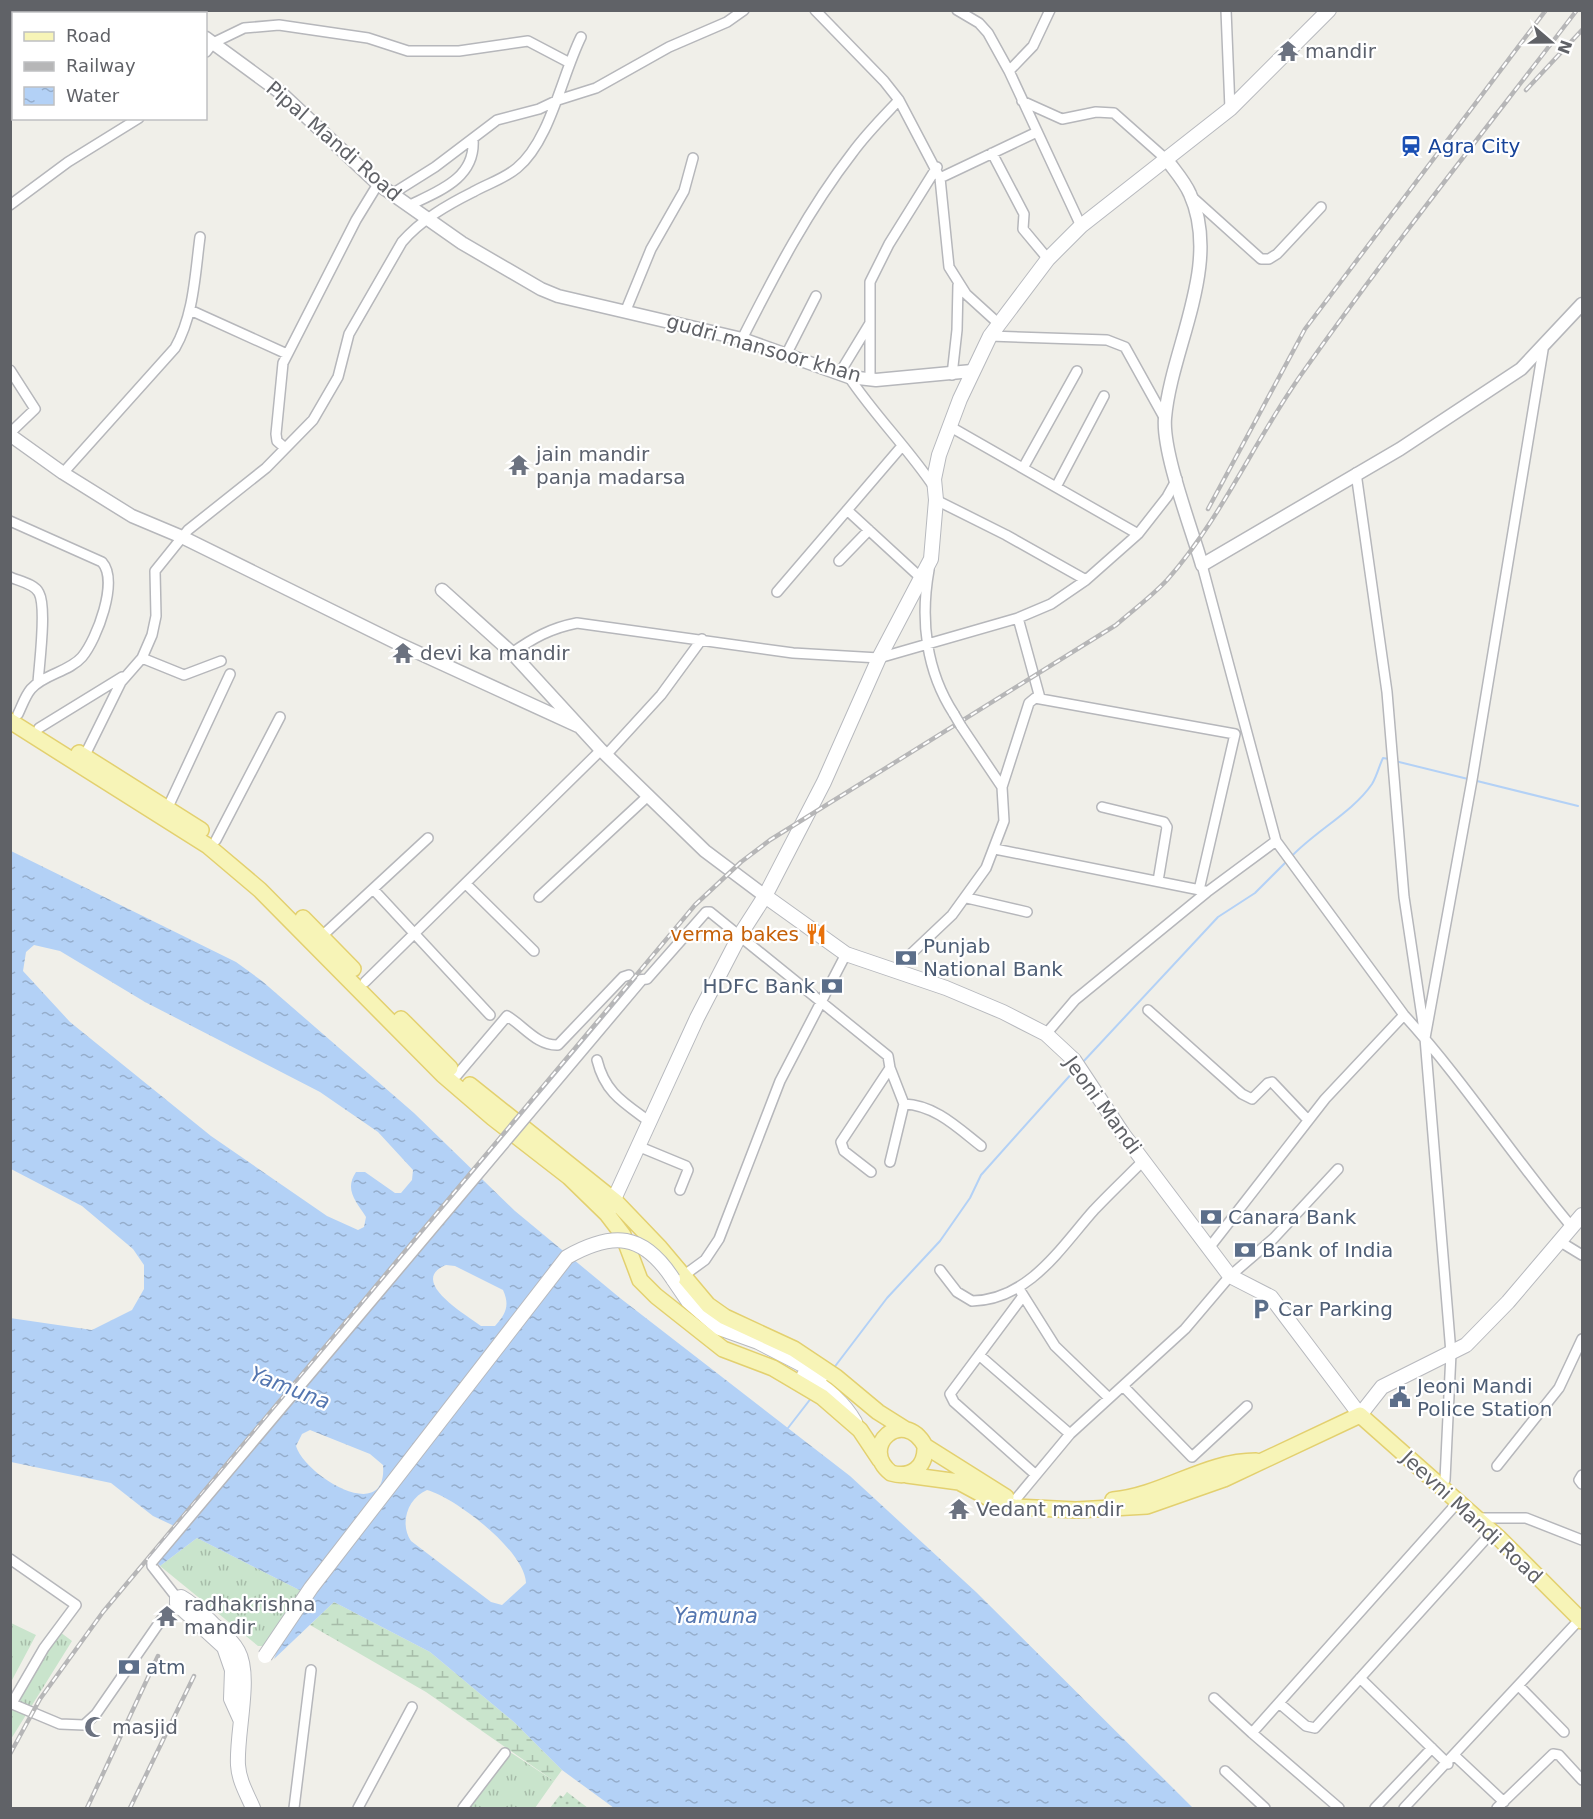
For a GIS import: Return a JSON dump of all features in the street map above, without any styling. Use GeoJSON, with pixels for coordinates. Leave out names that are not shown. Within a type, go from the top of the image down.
{"type":"FeatureCollection","features":[{"type":"Feature","properties":{"kind":"main road"},"geometry":{"type":"LineString","coordinates":[[611,1208],[640,1147],[672,1068],[740,935],[765,896],[824,782],[879,658],[931,559],[936,495],[934,479],[949,426],[972,371],[990,336],[1048,258],[1081,226],[1230,109],[1329,10]]}},
{"type":"Feature","properties":{"kind":"main road"},"geometry":{"type":"LineString","coordinates":[[13,715],[39,728],[168,807],[216,840],[270,885],[457,1075],[611,1208],[708,1305],[724,1317],[794,1349],[815,1376],[829,1387],[891,1473],[959,1482],[996,1502],[1014,1507],[1076,1510],[1147,1506],[1194,1490],[1360,1415],[1382,1387],[1466,1345],[1508,1302],[1582,1215]]}},
{"type":"Feature","properties":{"kind":"main road"},"geometry":{"type":"LineString","coordinates":[[13,715],[208,846],[288,916],[443,1075],[492,1118],[611,1208],[640,1280],[656,1296],[723,1349],[773,1368],[815,1376]]}},
{"type":"Feature","properties":{"kind":"main road","name":"Jeoni Mandi"},"geometry":{"type":"LineString","coordinates":[[765,896],[846,954],[895,969],[1003,1012],[1046,1034],[1074,1060],[1143,1161],[1230,1275],[1271,1297],[1360,1415]]}},
{"type":"Feature","properties":{"kind":"main road"},"geometry":{"type":"LineString","coordinates":[[237,1669],[264,1656],[311,1588],[567,1257],[588,1245],[613,1240],[635,1243],[655,1253],[678,1277],[688,1301],[703,1317],[878,1412],[919,1436],[925,1446],[994,1492],[1016,1500],[1063,1504],[1119,1499],[1144,1494],[1203,1470],[1235,1461],[1262,1461]]}},
{"type":"Feature","properties":{"kind":"main road","name":"Jeevni Mandi Road"},"geometry":{"type":"LineString","coordinates":[[1360,1415],[1492,1532],[1581,1620]]}},
{"type":"Feature","properties":{"kind":"main road"},"geometry":{"type":"LineString","coordinates":[[880,1460],[879,1452],[885,1437],[891,1432],[905,1429]]}},
{"type":"Feature","properties":{"kind":"main road"},"geometry":{"type":"LineString","coordinates":[[907,1475],[919,1468],[923,1462],[925,1446]]}},
{"type":"Feature","properties":{"kind":"main road"},"geometry":{"type":"LineString","coordinates":[[178,1602],[215,1631],[237,1669],[231,1699],[240,1719],[238,1766],[241,1781],[253,1809]]}},
{"type":"Feature","properties":{"kind":"street"},"geometry":{"type":"LineString","coordinates":[[392,194],[497,120],[539,109],[558,100],[596,88],[669,47],[727,22],[744,10]]}},
{"type":"Feature","properties":{"kind":"street"},"geometry":{"type":"LineString","coordinates":[[815,10],[884,81],[899,100],[937,168],[940,178],[946,256],[958,285],[957,330],[952,375]]}},
{"type":"Feature","properties":{"kind":"street"},"geometry":{"type":"LineString","coordinates":[[957,10],[983,27],[1009,71],[1081,226]]}},
{"type":"Feature","properties":{"kind":"street"},"geometry":{"type":"LineString","coordinates":[[1009,71],[1033,46],[1050,10]]}},
{"type":"Feature","properties":{"kind":"street"},"geometry":{"type":"LineString","coordinates":[[1226,10],[1230,109]]}},
{"type":"Feature","properties":{"kind":"street"},"geometry":{"type":"LineString","coordinates":[[208,44],[244,28],[296,26],[368,38],[408,51],[459,51],[528,41],[568,62]]}},
{"type":"Feature","properties":{"kind":"street"},"geometry":{"type":"LineString","coordinates":[[39,728],[124,676],[142,658],[156,616],[155,571],[182,537],[266,468],[313,420],[339,377],[346,340],[369,296],[402,242],[427,218],[517,168],[532,150],[558,100],[568,62],[581,37]]}},
{"type":"Feature","properties":{"kind":"street","name":"Pipal Mandi Road"},"geometry":{"type":"LineString","coordinates":[[208,44],[281,93],[392,194],[462,243],[540,289],[558,296]]}},
{"type":"Feature","properties":{"kind":"street"},"geometry":{"type":"LineString","coordinates":[[742,339],[789,247],[810,214],[853,151],[899,100]]}},
{"type":"Feature","properties":{"kind":"street"},"geometry":{"type":"LineString","coordinates":[[1022,101],[1062,119],[1096,112],[1114,113],[1167,160],[1191,196],[1261,259],[1269,259],[1277,254],[1321,207]]}},
{"type":"Feature","properties":{"kind":"street"},"geometry":{"type":"LineString","coordinates":[[10,205],[68,162],[136,120]]}},
{"type":"Feature","properties":{"kind":"street"},"geometry":{"type":"LineString","coordinates":[[940,178],[1037,132]]}},
{"type":"Feature","properties":{"kind":"street"},"geometry":{"type":"LineString","coordinates":[[410,205],[446,189],[456,180],[471,159],[473,139]]}},
{"type":"Feature","properties":{"kind":"street"},"geometry":{"type":"LineString","coordinates":[[992,153],[1024,214],[1023,229],[1048,258]]}},
{"type":"Feature","properties":{"kind":"street"},"geometry":{"type":"LineString","coordinates":[[626,310],[651,249],[684,191],[693,158]]}},
{"type":"Feature","properties":{"kind":"street"},"geometry":{"type":"LineString","coordinates":[[870,379],[869,291],[875,270],[937,168]]}},
{"type":"Feature","properties":{"kind":"street"},"geometry":{"type":"LineString","coordinates":[[285,448],[277,441],[276,434],[282,369],[287,354],[356,220],[378,183]]}},
{"type":"Feature","properties":{"kind":"street"},"geometry":{"type":"LineString","coordinates":[[1165,419],[1196,294],[1199,266],[1198,226],[1191,196]]}},
{"type":"Feature","properties":{"kind":"street"},"geometry":{"type":"LineString","coordinates":[[63,474],[175,348],[185,329],[190,310],[200,237]]}},
{"type":"Feature","properties":{"kind":"street"},"geometry":{"type":"LineString","coordinates":[[958,285],[999,324]]}},
{"type":"Feature","properties":{"kind":"street","name":"gudri mansoor khan"},"geometry":{"type":"LineString","coordinates":[[558,296],[626,310],[742,339],[787,353],[844,376],[870,379],[952,375],[972,371]]}},
{"type":"Feature","properties":{"kind":"street"},"geometry":{"type":"LineString","coordinates":[[787,353],[816,296]]}},
{"type":"Feature","properties":{"kind":"street"},"geometry":{"type":"LineString","coordinates":[[1202,565],[1400,449],[1481,397],[1521,369],[1543,350],[1582,304]]}},
{"type":"Feature","properties":{"kind":"street"},"geometry":{"type":"LineString","coordinates":[[190,310],[287,354]]}},
{"type":"Feature","properties":{"kind":"street"},"geometry":{"type":"LineString","coordinates":[[870,323],[844,376],[902,446],[936,495],[1086,580]]}},
{"type":"Feature","properties":{"kind":"street"},"geometry":{"type":"LineString","coordinates":[[990,336],[1107,340],[1125,347],[1165,419],[1177,479],[1247,726],[1276,841],[1404,1015],[1425,1038],[1523,1168],[1571,1226]]}},
{"type":"Feature","properties":{"kind":"street"},"geometry":{"type":"LineString","coordinates":[[1425,1038],[1472,780],[1543,350]]}},
{"type":"Feature","properties":{"kind":"street"},"geometry":{"type":"LineString","coordinates":[[10,370],[35,409],[10,434],[63,474],[132,516],[182,537],[397,642],[578,726]]}},
{"type":"Feature","properties":{"kind":"street"},"geometry":{"type":"LineString","coordinates":[[1023,468],[1077,371]]}},
{"type":"Feature","properties":{"kind":"street"},"geometry":{"type":"LineString","coordinates":[[1056,487],[1104,396]]}},
{"type":"Feature","properties":{"kind":"street"},"geometry":{"type":"LineString","coordinates":[[949,426],[1138,534]]}},
{"type":"Feature","properties":{"kind":"street"},"geometry":{"type":"LineString","coordinates":[[777,592],[902,446]]}},
{"type":"Feature","properties":{"kind":"street"},"geometry":{"type":"LineString","coordinates":[[1356,473],[1387,692],[1404,897],[1425,1038],[1451,1353],[1446,1480],[1440,1486]]}},
{"type":"Feature","properties":{"kind":"street"},"geometry":{"type":"LineString","coordinates":[[512,653],[535,637],[554,628],[577,623],[793,653],[879,658],[1018,618],[1051,604],[1086,580],[1138,534],[1167,497],[1177,479]]}},
{"type":"Feature","properties":{"kind":"street"},"geometry":{"type":"LineString","coordinates":[[848,510],[921,578]]}},
{"type":"Feature","properties":{"kind":"street"},"geometry":{"type":"LineString","coordinates":[[10,521],[102,562],[109,572],[104,608],[89,647],[77,662],[38,683],[13,715]]}},
{"type":"Feature","properties":{"kind":"street"},"geometry":{"type":"LineString","coordinates":[[839,561],[869,530]]}},
{"type":"Feature","properties":{"kind":"street"},"geometry":{"type":"LineString","coordinates":[[931,559],[927,583],[926,645],[934,672],[961,726],[1002,787]]}},
{"type":"Feature","properties":{"kind":"street"},"geometry":{"type":"LineString","coordinates":[[10,577],[35,588],[40,594],[42,629],[38,683]]}},
{"type":"Feature","properties":{"kind":"street"},"geometry":{"type":"LineString","coordinates":[[442,590],[512,653],[578,726],[705,851],[765,896]]}},
{"type":"Feature","properties":{"kind":"street"},"geometry":{"type":"LineString","coordinates":[[1018,618],[1040,698]]}},
{"type":"Feature","properties":{"kind":"street"},"geometry":{"type":"LineString","coordinates":[[365,982],[661,695],[702,639]]}},
{"type":"Feature","properties":{"kind":"street"},"geometry":{"type":"LineString","coordinates":[[142,658],[184,675],[221,661]]}},
{"type":"Feature","properties":{"kind":"street"},"geometry":{"type":"LineString","coordinates":[[168,807],[230,674]]}},
{"type":"Feature","properties":{"kind":"street"},"geometry":{"type":"LineString","coordinates":[[84,757],[124,676]]}},
{"type":"Feature","properties":{"kind":"street"},"geometry":{"type":"LineString","coordinates":[[895,969],[967,898],[995,849],[1004,814],[1002,787],[1031,699],[1040,698],[1235,734],[1247,726]]}},
{"type":"Feature","properties":{"kind":"street"},"geometry":{"type":"LineString","coordinates":[[216,840],[280,717]]}},
{"type":"Feature","properties":{"kind":"street"},"geometry":{"type":"LineString","coordinates":[[1203,891],[1235,734]]}},
{"type":"Feature","properties":{"kind":"street"},"geometry":{"type":"LineString","coordinates":[[538,897],[649,795]]}},
{"type":"Feature","properties":{"kind":"street"},"geometry":{"type":"LineString","coordinates":[[1102,807],[1164,822],[1167,827],[1158,881]]}},
{"type":"Feature","properties":{"kind":"street"},"geometry":{"type":"LineString","coordinates":[[322,936],[428,838]]}},
{"type":"Feature","properties":{"kind":"street"},"geometry":{"type":"LineString","coordinates":[[1046,1034],[1075,1000],[1203,891],[1276,841]]}},
{"type":"Feature","properties":{"kind":"street"},"geometry":{"type":"LineString","coordinates":[[995,849],[1203,891]]}},
{"type":"Feature","properties":{"kind":"street"},"geometry":{"type":"LineString","coordinates":[[466,884],[534,951]]}},
{"type":"Feature","properties":{"kind":"street"},"geometry":{"type":"LineString","coordinates":[[373,889],[490,1015]]}},
{"type":"Feature","properties":{"kind":"street"},"geometry":{"type":"LineString","coordinates":[[967,898],[1027,912]]}},
{"type":"Feature","properties":{"kind":"street"},"geometry":{"type":"LineString","coordinates":[[457,1075],[507,1016],[531,1034],[551,1045],[564,1042],[623,977],[647,979],[706,912],[714,914],[888,1056],[904,1104],[890,1162]]}},
{"type":"Feature","properties":{"kind":"street"},"geometry":{"type":"LineString","coordinates":[[678,1277],[705,1260],[719,1239],[780,1081],[846,954]]}},
{"type":"Feature","properties":{"kind":"street"},"geometry":{"type":"LineString","coordinates":[[10,1559],[76,1605],[44,1648],[13,1705],[60,1724],[84,1725],[96,1714],[161,1619],[178,1602],[152,1566],[152,1562],[636,979]]}},
{"type":"Feature","properties":{"kind":"street"},"geometry":{"type":"LineString","coordinates":[[1148,1010],[1242,1094],[1252,1099],[1268,1083],[1272,1082],[1308,1120]]}},
{"type":"Feature","properties":{"kind":"street"},"geometry":{"type":"LineString","coordinates":[[1209,1248],[1308,1120],[1404,1015]]}},
{"type":"Feature","properties":{"kind":"street"},"geometry":{"type":"LineString","coordinates":[[597,1060],[606,1085],[623,1102],[650,1122]]}},
{"type":"Feature","properties":{"kind":"street"},"geometry":{"type":"LineString","coordinates":[[871,1172],[844,1151],[841,1142],[891,1068]]}},
{"type":"Feature","properties":{"kind":"street"},"geometry":{"type":"LineString","coordinates":[[904,1104],[917,1105],[942,1116],[981,1146]]}},
{"type":"Feature","properties":{"kind":"street"},"geometry":{"type":"LineString","coordinates":[[640,1147],[686,1166],[688,1170],[680,1190]]}},
{"type":"Feature","properties":{"kind":"street"},"geometry":{"type":"LineString","coordinates":[[940,1270],[957,1292],[972,1301],[1018,1288],[1057,1256],[1093,1212],[1143,1161]]}},
{"type":"Feature","properties":{"kind":"street"},"geometry":{"type":"LineString","coordinates":[[1016,1500],[1070,1434],[1185,1329],[1230,1275],[1274,1238],[1338,1169]]}},
{"type":"Feature","properties":{"kind":"street"},"geometry":{"type":"LineString","coordinates":[[1559,1241],[1582,1255]]}},
{"type":"Feature","properties":{"kind":"street"},"geometry":{"type":"LineString","coordinates":[[1018,1288],[1055,1346],[1109,1398]]}},
{"type":"Feature","properties":{"kind":"street"},"geometry":{"type":"LineString","coordinates":[[1023,1296],[952,1388],[951,1399],[1036,1475]]}},
{"type":"Feature","properties":{"kind":"street"},"geometry":{"type":"LineString","coordinates":[[1497,1466],[1559,1388],[1582,1339]]}},
{"type":"Feature","properties":{"kind":"street"},"geometry":{"type":"LineString","coordinates":[[979,1354],[1070,1434]]}},
{"type":"Feature","properties":{"kind":"street"},"geometry":{"type":"LineString","coordinates":[[1123,1386],[1203,1470]]}},
{"type":"Feature","properties":{"kind":"street"},"geometry":{"type":"LineString","coordinates":[[1192,1457],[1247,1406]]}},
{"type":"Feature","properties":{"kind":"street"},"geometry":{"type":"LineString","coordinates":[[1582,1475],[1579,1480],[1582,1484]]}},
{"type":"Feature","properties":{"kind":"street"},"geometry":{"type":"LineString","coordinates":[[1252,1733],[1458,1502]]}},
{"type":"Feature","properties":{"kind":"street"},"geometry":{"type":"LineString","coordinates":[[1476,1518],[1526,1518],[1582,1540]]}},
{"type":"Feature","properties":{"kind":"street"},"geometry":{"type":"LineString","coordinates":[[1279,1703],[1306,1726],[1315,1728],[1492,1532]]}},
{"type":"Feature","properties":{"kind":"street"},"geometry":{"type":"LineString","coordinates":[[1404,1809],[1581,1620]]}},
{"type":"Feature","properties":{"kind":"street"},"geometry":{"type":"LineString","coordinates":[[294,1809],[311,1670]]}},
{"type":"Feature","properties":{"kind":"street"},"geometry":{"type":"LineString","coordinates":[[1360,1678],[1432,1748],[1451,1760],[1500,1805],[1553,1754],[1560,1755],[1582,1780]]}},
{"type":"Feature","properties":{"kind":"street"},"geometry":{"type":"LineString","coordinates":[[1519,1686],[1564,1732]]}},
{"type":"Feature","properties":{"kind":"street"},"geometry":{"type":"LineString","coordinates":[[1214,1698],[1339,1809]]}},
{"type":"Feature","properties":{"kind":"street"},"geometry":{"type":"LineString","coordinates":[[358,1809],[411,1707]]}},
{"type":"Feature","properties":{"kind":"street"},"geometry":{"type":"LineString","coordinates":[[1375,1809],[1432,1748]]}},
{"type":"Feature","properties":{"kind":"street"},"geometry":{"type":"LineString","coordinates":[[464,1809],[505,1753]]}},
{"type":"Feature","properties":{"kind":"street"},"geometry":{"type":"LineString","coordinates":[[1225,1771],[1265,1809]]}},
{"type":"Feature","properties":{"kind":"green space"},"geometry":{"type":"Polygon","coordinates":[[[197,1538],[313,1597],[279,1646],[258,1646],[160,1566],[197,1538]]]}},
{"type":"Feature","properties":{"kind":"green space"},"geometry":{"type":"Polygon","coordinates":[[[334,1602],[430,1652],[514,1722],[562,1770],[554,1781],[426,1692],[310,1625],[334,1602]]]}},
{"type":"Feature","properties":{"kind":"green space"},"geometry":{"type":"Polygon","coordinates":[[[11,1623],[36,1635],[11,1682],[11,1623]]]}},
{"type":"Feature","properties":{"kind":"green space"},"geometry":{"type":"Polygon","coordinates":[[[60,1632],[72,1641],[11,1739],[11,1700],[45,1649],[60,1632]]]}},
{"type":"Feature","properties":{"kind":"green space"},"geometry":{"type":"Polygon","coordinates":[[[510,1752],[554,1781],[535,1808],[469,1808],[510,1752]]]}},
{"type":"Feature","properties":{"kind":"green space"},"geometry":{"type":"Polygon","coordinates":[[[567,1792],[588,1808],[550,1808],[560,1795],[563,1797],[567,1792]]]}},
{"type":"Feature","properties":{"kind":"water","name":"Yamuna"},"geometry":{"type":"Polygon","coordinates":[[[11,851],[236,962],[262,981],[414,1113],[515,1211],[620,1298],[850,1476],[976,1592],[1193,1808],[614,1808],[562,1770],[514,1722],[430,1652],[334,1602],[274,1659],[279,1646],[313,1597],[197,1538],[160,1566],[157,1562],[185,1531],[153,1516],[111,1483],[11,1462],[10,1318],[92,1330],[132,1310],[144,1289],[144,1265],[133,1249],[82,1206],[11,1169],[11,851]],[[34,945],[26,952],[23,971],[70,1022],[211,1136],[327,1216],[358,1230],[364,1227],[366,1217],[351,1190],[356,1172],[365,1172],[395,1193],[401,1193],[412,1180],[413,1170],[378,1132],[320,1092],[145,1002],[60,951],[34,945]],[[446,1265],[436,1272],[433,1280],[436,1288],[453,1306],[481,1326],[495,1326],[499,1322],[506,1305],[503,1290],[455,1266],[446,1265]],[[310,1430],[302,1434],[296,1446],[314,1470],[329,1481],[345,1490],[360,1494],[373,1492],[381,1483],[383,1465],[370,1454],[310,1430]],[[427,1490],[420,1494],[407,1512],[406,1527],[411,1541],[491,1602],[502,1605],[526,1583],[523,1570],[514,1556],[487,1528],[455,1503],[440,1495],[427,1490]]]}},
{"type":"Feature","properties":{"kind":"waterway"},"geometry":{"type":"LineString","coordinates":[[1291,857],[1355,804],[1372,784],[1383,758],[1389,759]]}},
{"type":"Feature","properties":{"kind":"waterway"},"geometry":{"type":"LineString","coordinates":[[1395,761],[1468,779]]}},
{"type":"Feature","properties":{"kind":"waterway"},"geometry":{"type":"LineString","coordinates":[[1473,780],[1578,806]]}},
{"type":"Feature","properties":{"kind":"waterway"},"geometry":{"type":"LineString","coordinates":[[1082,1063],[1218,917],[1255,893],[1287,861]]}},
{"type":"Feature","properties":{"kind":"waterway"},"geometry":{"type":"LineString","coordinates":[[833,1369],[887,1298],[940,1241],[970,1198],[981,1175],[1074,1071]]}},
{"type":"Feature","properties":{"kind":"waterway"},"geometry":{"type":"LineString","coordinates":[[788,1428],[812,1397]]}},
{"type":"Feature","properties":{"kind":"railway"},"geometry":{"type":"LineString","coordinates":[[1208,509],[1305,329],[1546,10]]}},
{"type":"Feature","properties":{"kind":"railway"},"geometry":{"type":"LineString","coordinates":[[10,1754],[40,1699],[103,1612],[695,905],[741,862],[770,840],[1116,625],[1167,580],[1205,531],[1269,424],[1336,326],[1577,10]]}},
{"type":"Feature","properties":{"kind":"railway"},"geometry":{"type":"LineString","coordinates":[[1526,90],[1582,30]]}},
{"type":"Feature","properties":{"kind":"railway"},"geometry":{"type":"LineString","coordinates":[[87,1808],[158,1656]]}},
{"type":"Feature","properties":{"kind":"railway"},"geometry":{"type":"LineString","coordinates":[[130,1808],[194,1676]]}},
{"type":"Feature","properties":{"kind":"place","name":"mandir"},"geometry":{"type":"Point","coordinates":[1288,51]}},
{"type":"Feature","properties":{"kind":"place","name":"Agra City"},"geometry":{"type":"Point","coordinates":[1411,146]}},
{"type":"Feature","properties":{"kind":"place","name":"jain mandir panja madarsa"},"geometry":{"type":"Point","coordinates":[519,465]}},
{"type":"Feature","properties":{"kind":"place","name":"devi ka mandir"},"geometry":{"type":"Point","coordinates":[403,653]}},
{"type":"Feature","properties":{"kind":"place","name":"verma bakes"},"geometry":{"type":"Point","coordinates":[816,934]}},
{"type":"Feature","properties":{"kind":"place","name":"Punjab National Bank"},"geometry":{"type":"Point","coordinates":[906,958]}},
{"type":"Feature","properties":{"kind":"place","name":"HDFC Bank"},"geometry":{"type":"Point","coordinates":[832,986]}},
{"type":"Feature","properties":{"kind":"place","name":"Canara Bank"},"geometry":{"type":"Point","coordinates":[1211,1217]}},
{"type":"Feature","properties":{"kind":"place","name":"Bank of India"},"geometry":{"type":"Point","coordinates":[1245,1250]}},
{"type":"Feature","properties":{"kind":"place","name":"Car Parking"},"geometry":{"type":"Point","coordinates":[1261,1309]}},
{"type":"Feature","properties":{"kind":"place","name":"Jeoni Mandi Police Station"},"geometry":{"type":"Point","coordinates":[1400,1397]}},
{"type":"Feature","properties":{"kind":"place","name":"Vedant mandir"},"geometry":{"type":"Point","coordinates":[959,1509]}},
{"type":"Feature","properties":{"kind":"place","name":"radhakrishna mandir"},"geometry":{"type":"Point","coordinates":[167,1616]}},
{"type":"Feature","properties":{"kind":"place","name":"atm"},"geometry":{"type":"Point","coordinates":[129,1667]}},
{"type":"Feature","properties":{"kind":"place","name":"masjid"},"geometry":{"type":"Point","coordinates":[95,1727]}}]}
